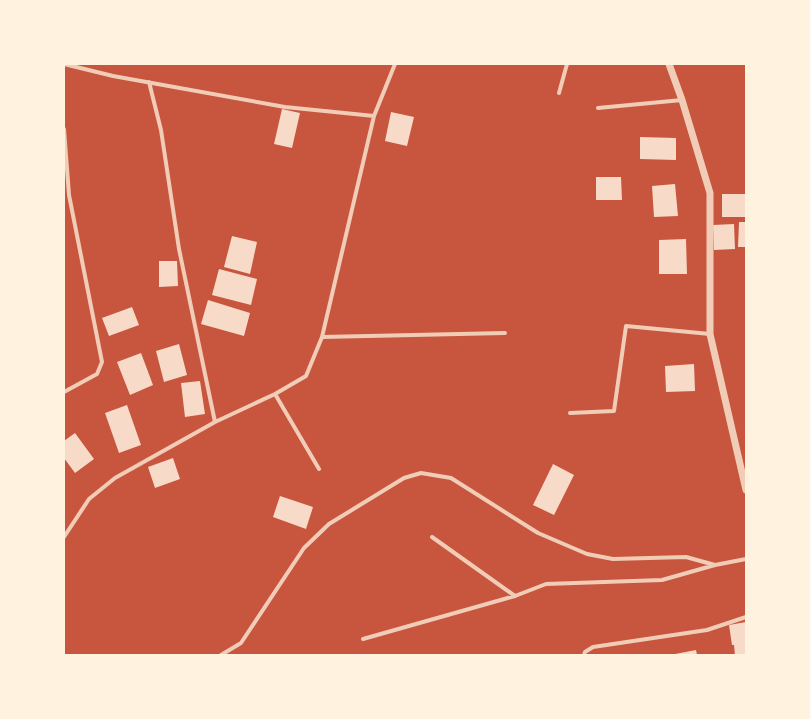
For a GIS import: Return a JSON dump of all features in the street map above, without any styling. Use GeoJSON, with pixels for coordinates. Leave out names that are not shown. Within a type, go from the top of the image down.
{"type":"FeatureCollection","features":[{"type":"Feature","properties":{"kind":"street"},"geometry":{"type":"LineString","coordinates":[[64,64],[113,76],[285,107],[374,116]]}},
{"type":"Feature","properties":{"kind":"street"},"geometry":{"type":"LineString","coordinates":[[64,537],[89,499],[115,478],[214,422],[275,394],[306,376],[322,337],[374,116],[395,64]]}},
{"type":"Feature","properties":{"kind":"street"},"geometry":{"type":"LineString","coordinates":[[559,92],[567,64]]}},
{"type":"Feature","properties":{"kind":"street"},"geometry":{"type":"LineString","coordinates":[[669,64],[682,100],[710,192],[710,334],[746,490]]}},
{"type":"Feature","properties":{"kind":"street"},"geometry":{"type":"LineString","coordinates":[[149,82],[161,130],[179,249],[214,422]]}},
{"type":"Feature","properties":{"kind":"street"},"geometry":{"type":"LineString","coordinates":[[598,108],[682,100]]}},
{"type":"Feature","properties":{"kind":"street"},"geometry":{"type":"LineString","coordinates":[[64,129],[68,195],[102,362],[97,374],[64,392]]}},
{"type":"Feature","properties":{"kind":"street"},"geometry":{"type":"LineString","coordinates":[[570,413],[614,411],[626,326],[710,334]]}},
{"type":"Feature","properties":{"kind":"street"},"geometry":{"type":"LineString","coordinates":[[322,337],[505,333]]}},
{"type":"Feature","properties":{"kind":"street"},"geometry":{"type":"LineString","coordinates":[[275,394],[320,470]]}},
{"type":"Feature","properties":{"kind":"street"},"geometry":{"type":"LineString","coordinates":[[221,655],[241,643],[304,548],[328,524],[404,478],[421,473],[450,478],[538,533],[586,554],[613,559],[686,557],[714,565]]}},
{"type":"Feature","properties":{"kind":"street"},"geometry":{"type":"LineString","coordinates":[[432,537],[515,596]]}},
{"type":"Feature","properties":{"kind":"street"},"geometry":{"type":"LineString","coordinates":[[363,639],[515,596],[546,584],[662,580],[714,565],[746,559]]}},
{"type":"Feature","properties":{"kind":"street"},"geometry":{"type":"LineString","coordinates":[[584,655],[585,652],[593,647],[707,630],[746,617]]}},
{"type":"Feature","properties":{"kind":"building"},"geometry":{"type":"Polygon","coordinates":[[[282,109],[300,113],[292,148],[274,144],[282,109]]]}},
{"type":"Feature","properties":{"kind":"building"},"geometry":{"type":"Polygon","coordinates":[[[391,112],[414,117],[407,146],[385,141],[391,112]]]}},
{"type":"Feature","properties":{"kind":"building"},"geometry":{"type":"Polygon","coordinates":[[[640,137],[676,138],[676,160],[640,159],[640,137]]]}},
{"type":"Feature","properties":{"kind":"building"},"geometry":{"type":"Polygon","coordinates":[[[596,177],[621,177],[622,200],[596,200],[596,177]]]}},
{"type":"Feature","properties":{"kind":"building"},"geometry":{"type":"Polygon","coordinates":[[[675,184],[678,216],[654,217],[652,186],[675,184]]]}},
{"type":"Feature","properties":{"kind":"building"},"geometry":{"type":"Polygon","coordinates":[[[722,194],[746,194],[746,217],[722,217],[722,194]]]}},
{"type":"Feature","properties":{"kind":"building"},"geometry":{"type":"Polygon","coordinates":[[[739,222],[746,222],[746,247],[738,247],[739,222]]]}},
{"type":"Feature","properties":{"kind":"building"},"geometry":{"type":"Polygon","coordinates":[[[734,224],[735,249],[714,250],[713,225],[734,224]]]}},
{"type":"Feature","properties":{"kind":"building"},"geometry":{"type":"Polygon","coordinates":[[[232,236],[257,242],[250,274],[224,267],[232,236]]]}},
{"type":"Feature","properties":{"kind":"building"},"geometry":{"type":"Polygon","coordinates":[[[686,239],[687,274],[659,274],[659,240],[686,239]]]}},
{"type":"Feature","properties":{"kind":"building"},"geometry":{"type":"Polygon","coordinates":[[[159,261],[177,261],[178,286],[159,287],[159,261]]]}},
{"type":"Feature","properties":{"kind":"building"},"geometry":{"type":"Polygon","coordinates":[[[219,269],[257,279],[251,305],[212,295],[219,269]]]}},
{"type":"Feature","properties":{"kind":"building"},"geometry":{"type":"Polygon","coordinates":[[[208,300],[250,313],[244,336],[201,324],[208,300]]]}},
{"type":"Feature","properties":{"kind":"building"},"geometry":{"type":"Polygon","coordinates":[[[132,307],[139,325],[109,336],[102,318],[132,307]]]}},
{"type":"Feature","properties":{"kind":"building"},"geometry":{"type":"Polygon","coordinates":[[[179,344],[187,375],[164,382],[156,351],[179,344]]]}},
{"type":"Feature","properties":{"kind":"building"},"geometry":{"type":"Polygon","coordinates":[[[141,353],[153,385],[130,395],[117,362],[141,353]]]}},
{"type":"Feature","properties":{"kind":"building"},"geometry":{"type":"Polygon","coordinates":[[[694,364],[695,391],[666,392],[665,366],[694,364]]]}},
{"type":"Feature","properties":{"kind":"building"},"geometry":{"type":"Polygon","coordinates":[[[200,381],[205,414],[185,417],[181,383],[200,381]]]}},
{"type":"Feature","properties":{"kind":"building"},"geometry":{"type":"Polygon","coordinates":[[[127,405],[141,445],[119,453],[105,413],[127,405]]]}},
{"type":"Feature","properties":{"kind":"building"},"geometry":{"type":"Polygon","coordinates":[[[75,433],[94,459],[75,473],[64,458],[64,441],[75,433]]]}},
{"type":"Feature","properties":{"kind":"building"},"geometry":{"type":"Polygon","coordinates":[[[173,458],[180,479],[155,488],[148,467],[173,458]]]}},
{"type":"Feature","properties":{"kind":"building"},"geometry":{"type":"Polygon","coordinates":[[[553,464],[574,475],[554,515],[533,505],[553,464]]]}},
{"type":"Feature","properties":{"kind":"building"},"geometry":{"type":"Polygon","coordinates":[[[280,496],[313,507],[306,529],[273,517],[280,496]]]}},
{"type":"Feature","properties":{"kind":"building"},"geometry":{"type":"Polygon","coordinates":[[[746,622],[746,655],[735,655],[729,625],[746,622]]]}},
{"type":"Feature","properties":{"kind":"building"},"geometry":{"type":"Polygon","coordinates":[[[696,650],[697,655],[675,655],[675,654],[696,650]]]}}]}
